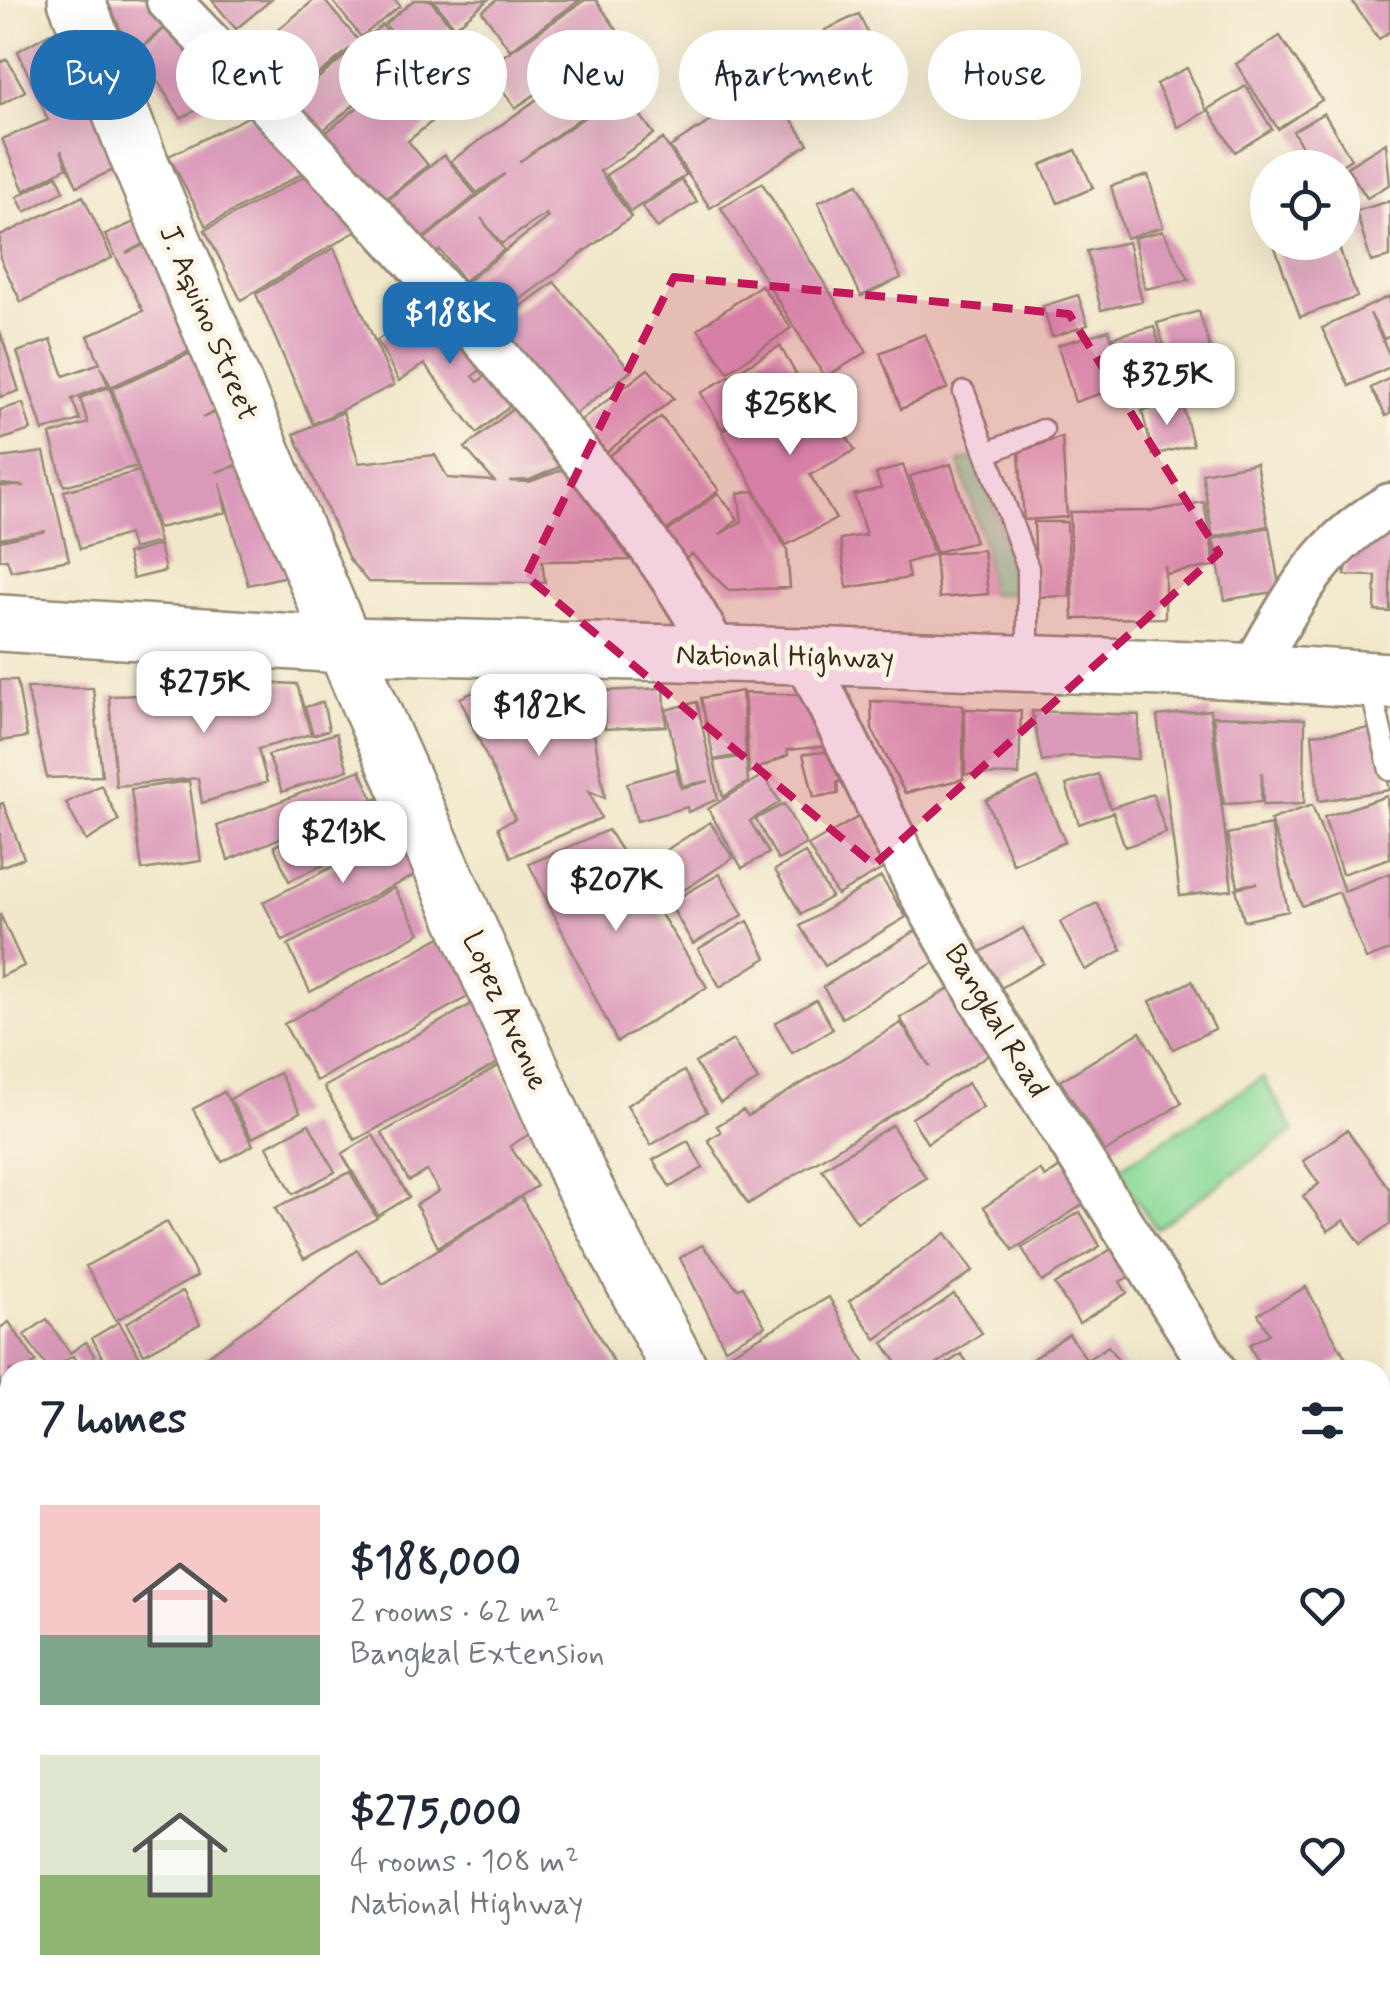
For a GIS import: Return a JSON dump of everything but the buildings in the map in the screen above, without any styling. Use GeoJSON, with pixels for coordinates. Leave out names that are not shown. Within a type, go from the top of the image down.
{"type":"FeatureCollection","features":[{"type":"Feature","properties":{"kind":"main road","name":"J. Aquino Street"},"geometry":{"type":"LineString","coordinates":[[76,0],[343,646]]}},
{"type":"Feature","properties":{"kind":"main road","name":"National Highway"},"geometry":{"type":"LineString","coordinates":[[0,623],[343,646],[805,656],[1251,672],[1383,691]]}},
{"type":"Feature","properties":{"kind":"main road","name":"Lopez Avenue"},"geometry":{"type":"LineString","coordinates":[[343,646],[581,1181],[675,1360]]}},
{"type":"Feature","properties":{"kind":"street"},"geometry":{"type":"LineString","coordinates":[[168,0],[479,333],[618,499],[676,583],[718,656]]}},
{"type":"Feature","properties":{"kind":"street"},"geometry":{"type":"LineString","coordinates":[[1251,672],[1320,558],[1344,535],[1390,506]]}},
{"type":"Feature","properties":{"kind":"street","name":"Bangkal Road"},"geometry":{"type":"LineString","coordinates":[[805,656],[919,890],[984,1005],[1208,1360]]}},
{"type":"Feature","properties":{"kind":"lane"},"geometry":{"type":"LineString","coordinates":[[964,392],[990,452],[1028,568],[1028,664]]}},
{"type":"Feature","properties":{"kind":"lane"},"geometry":{"type":"LineString","coordinates":[[990,452],[1043,430]]}},
{"type":"Feature","properties":{"kind":"lane"},"geometry":{"type":"LineString","coordinates":[[1383,691],[1390,770]]}},
{"type":"Feature","properties":{"kind":"highlighted area"},"geometry":{"type":"Polygon","coordinates":[[[674,277],[1069,314],[1219,553],[874,865],[526,576],[674,277]]]}},
{"type":"Feature","properties":{"kind":"green space"},"geometry":{"type":"Polygon","coordinates":[[[976,457],[1008,543],[1013,593],[990,594],[985,549],[959,462],[976,457]]]}},
{"type":"Feature","properties":{"kind":"green space"},"geometry":{"type":"Polygon","coordinates":[[[1263,1077],[1294,1131],[1156,1229],[1116,1170],[1263,1077]]]}}]}
